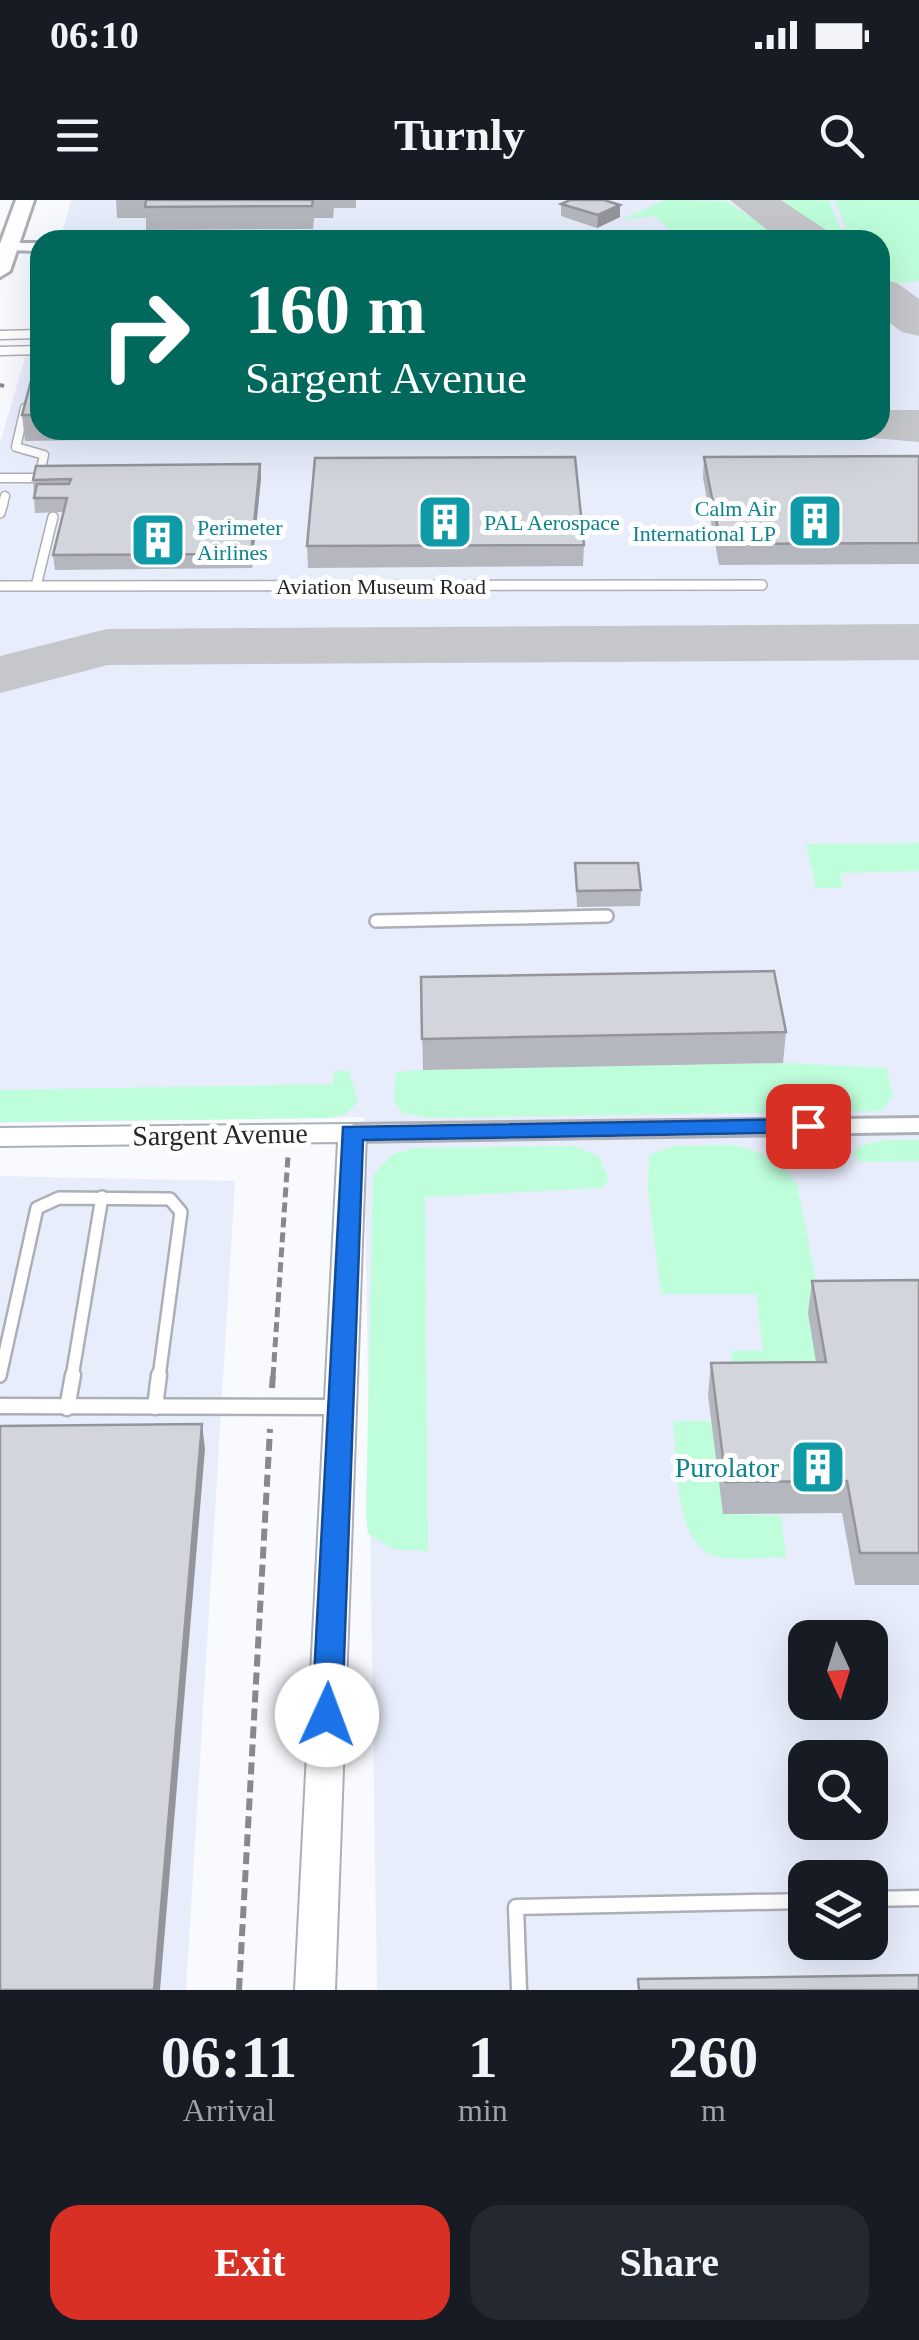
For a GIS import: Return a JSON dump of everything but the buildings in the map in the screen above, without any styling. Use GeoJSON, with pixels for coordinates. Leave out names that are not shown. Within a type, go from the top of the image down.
{"type":"FeatureCollection","features":[{"type":"Feature","properties":{"kind":"main road"},"geometry":{"type":"LineString","coordinates":[[4,256],[26,200]]}},
{"type":"Feature","properties":{"kind":"street"},"geometry":{"type":"LineString","coordinates":[[4,256],[30,250]]}},
{"type":"Feature","properties":{"kind":"street","name":"Sargent Avenue"},"geometry":{"type":"LineString","coordinates":[[0,1137],[919,1125]]}},
{"type":"Feature","properties":{"kind":"street"},"geometry":{"type":"LineString","coordinates":[[315,1990],[352,1133]]}},
{"type":"Feature","properties":{"kind":"lane"},"geometry":{"type":"LineString","coordinates":[[0,335],[30,334]]}},
{"type":"Feature","properties":{"kind":"lane"},"geometry":{"type":"LineString","coordinates":[[0,351],[30,350]]}},
{"type":"Feature","properties":{"kind":"lane"},"geometry":{"type":"LineString","coordinates":[[0,478],[39,478],[44,455],[16,446],[28,396]]}},
{"type":"Feature","properties":{"kind":"lane"},"geometry":{"type":"LineString","coordinates":[[0,513],[5,496]]}},
{"type":"Feature","properties":{"kind":"lane"},"geometry":{"type":"LineString","coordinates":[[36,586],[53,517]]}},
{"type":"Feature","properties":{"kind":"lane","name":"Aviation Museum Road"},"geometry":{"type":"LineString","coordinates":[[0,586],[762,584]]}},
{"type":"Feature","properties":{"kind":"lane"},"geometry":{"type":"LineString","coordinates":[[376,921],[607,916]]}},
{"type":"Feature","properties":{"kind":"lane"},"geometry":{"type":"LineString","coordinates":[[67,1408],[102,1197]]}},
{"type":"Feature","properties":{"kind":"lane"},"geometry":{"type":"LineString","coordinates":[[0,1376],[33,1213],[59,1198],[170,1199],[181,1212],[155,1407]]}},
{"type":"Feature","properties":{"kind":"lane"},"geometry":{"type":"LineString","coordinates":[[0,1406],[340,1407]]}},
{"type":"Feature","properties":{"kind":"lane"},"geometry":{"type":"LineString","coordinates":[[888,1899],[919,1898]]}},
{"type":"Feature","properties":{"kind":"lane"},"geometry":{"type":"LineString","coordinates":[[519,1990],[516,1908],[788,1901]]}},
{"type":"Feature","properties":{"kind":"path"},"geometry":{"type":"LineString","coordinates":[[239,1990],[288,1156]]}},
{"type":"Feature","properties":{"kind":"shaded area"},"geometry":{"type":"Polygon","coordinates":[[[71,200],[919,200],[919,1990],[377,1990],[364,1117],[0,1123],[0,443],[30,341],[30,440],[890,440],[890,230],[63,230],[71,200]]]}},
{"type":"Feature","properties":{"kind":"shaded area"},"geometry":{"type":"Polygon","coordinates":[[[0,1176],[235,1181],[186,1990],[0,1990],[0,1176]]]}},
{"type":"Feature","properties":{"kind":"green space"},"geometry":{"type":"Polygon","coordinates":[[[665,200],[726,201],[771,230],[670,230],[654,216],[621,220],[665,200]]]}},
{"type":"Feature","properties":{"kind":"green space"},"geometry":{"type":"Polygon","coordinates":[[[774,200],[829,200],[840,229],[846,228],[835,200],[919,200],[919,281],[890,284],[890,230],[814,230],[774,200]]]}},
{"type":"Feature","properties":{"kind":"green space"},"geometry":{"type":"Polygon","coordinates":[[[919,843],[919,871],[840,873],[843,888],[816,888],[806,844],[919,843]]]}},
{"type":"Feature","properties":{"kind":"green space"},"geometry":{"type":"Polygon","coordinates":[[[783,1063],[887,1068],[893,1097],[883,1109],[875,1111],[427,1118],[403,1113],[394,1101],[396,1072],[783,1063]]]}},
{"type":"Feature","properties":{"kind":"green space"},"geometry":{"type":"Polygon","coordinates":[[[334,1071],[349,1071],[358,1102],[346,1114],[330,1118],[0,1122],[0,1090],[333,1084],[334,1071]]]}},
{"type":"Feature","properties":{"kind":"green space"},"geometry":{"type":"Polygon","coordinates":[[[883,1140],[919,1140],[919,1161],[860,1162],[853,1154],[858,1146],[883,1140]]]}},
{"type":"Feature","properties":{"kind":"green space"},"geometry":{"type":"Polygon","coordinates":[[[732,1145],[771,1158],[786,1170],[798,1188],[822,1312],[822,1394],[736,1394],[731,1351],[763,1350],[756,1294],[661,1294],[648,1190],[649,1155],[673,1146],[732,1145]]]}},
{"type":"Feature","properties":{"kind":"green space"},"geometry":{"type":"Polygon","coordinates":[[[574,1146],[599,1156],[609,1180],[603,1188],[425,1197],[428,1551],[393,1549],[368,1534],[366,1515],[373,1175],[393,1154],[416,1148],[574,1146]]]}},
{"type":"Feature","properties":{"kind":"green space"},"geometry":{"type":"Polygon","coordinates":[[[673,1421],[712,1421],[727,1514],[781,1516],[786,1557],[732,1559],[701,1548],[691,1535],[680,1498],[673,1421]]]}},
{"type":"Feature","properties":{"kind":"taxiway"},"geometry":{"type":"LineString","coordinates":[[752,200],[796,230]]}},
{"type":"Feature","properties":{"kind":"taxiway"},"geometry":{"type":"LineString","coordinates":[[890,300],[919,322]]}},
{"type":"Feature","properties":{"kind":"taxiway"},"geometry":{"type":"LineString","coordinates":[[890,426],[919,426]]}},
{"type":"Feature","properties":{"kind":"taxiway"},"geometry":{"type":"LineString","coordinates":[[0,675],[107,647],[919,642]]}},
{"type":"Feature","properties":{"kind":"place","name":"Calm Air International LP"},"geometry":{"type":"Point","coordinates":[815,521]}},
{"type":"Feature","properties":{"kind":"place","name":"PAL Aerospace"},"geometry":{"type":"Point","coordinates":[445,522]}},
{"type":"Feature","properties":{"kind":"place","name":"Perimeter Airlines"},"geometry":{"type":"Point","coordinates":[158,540]}},
{"type":"Feature","properties":{"kind":"place","name":"Purolator"},"geometry":{"type":"Point","coordinates":[818,1467]}},
{"type":"Feature","properties":{"kind":"route"},"geometry":{"type":"LineString","coordinates":[[327,1715],[352,1133],[808,1126]]}}]}
